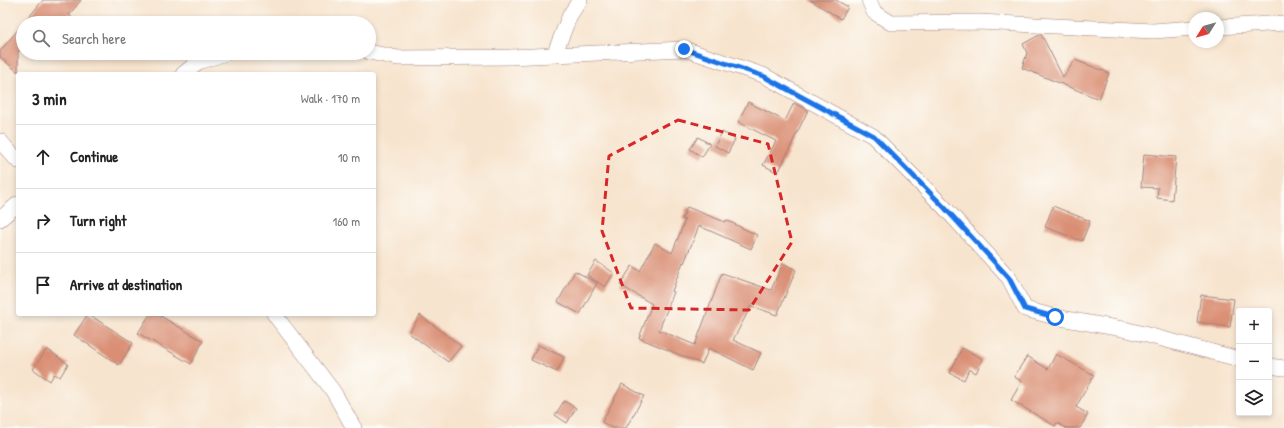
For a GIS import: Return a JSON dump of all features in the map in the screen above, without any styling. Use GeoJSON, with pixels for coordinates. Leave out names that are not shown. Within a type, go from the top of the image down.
{"type":"FeatureCollection","features":[{"type":"Feature","properties":{"kind":"street"},"geometry":{"type":"LineString","coordinates":[[554,55],[570,15],[580,0]]}},
{"type":"Feature","properties":{"kind":"street"},"geometry":{"type":"LineString","coordinates":[[869,0],[874,12],[891,23],[979,22],[1153,31],[1188,28]]}},
{"type":"Feature","properties":{"kind":"street"},"geometry":{"type":"LineString","coordinates":[[1224,27],[1284,23]]}},
{"type":"Feature","properties":{"kind":"street"},"geometry":{"type":"LineString","coordinates":[[376,53],[398,58],[511,57],[684,49],[763,76],[874,136],[944,207],[1009,278],[1025,309],[1055,317],[1128,330],[1236,358]]}},
{"type":"Feature","properties":{"kind":"street"},"geometry":{"type":"LineString","coordinates":[[186,72],[198,62],[204,60]]}},
{"type":"Feature","properties":{"kind":"street"},"geometry":{"type":"LineString","coordinates":[[0,141],[16,159]]}},
{"type":"Feature","properties":{"kind":"street"},"geometry":{"type":"LineString","coordinates":[[0,219],[16,206]]}},
{"type":"Feature","properties":{"kind":"street"},"geometry":{"type":"LineString","coordinates":[[276,316],[333,391],[354,428]]}},
{"type":"Feature","properties":{"kind":"street"},"geometry":{"type":"LineString","coordinates":[[1272,366],[1284,368]]}},
{"type":"Feature","properties":{"kind":"highlighted area"},"geometry":{"type":"Polygon","coordinates":[[[678,120],[768,144],[792,242],[749,310],[631,308],[602,231],[609,156],[678,120]]]}},
{"type":"Feature","properties":{"kind":"building"},"geometry":{"type":"Polygon","coordinates":[[[43,0],[81,0],[69,15],[70,16],[30,16],[43,0]]]}},
{"type":"Feature","properties":{"kind":"building"},"geometry":{"type":"Polygon","coordinates":[[[810,0],[836,0],[848,7],[841,19],[810,0]]]}},
{"type":"Feature","properties":{"kind":"building"},"geometry":{"type":"Polygon","coordinates":[[[16,32],[16,60],[18,60],[18,72],[0,57],[0,51],[16,32]]]}},
{"type":"Feature","properties":{"kind":"building"},"geometry":{"type":"Polygon","coordinates":[[[1041,34],[1063,77],[1075,60],[1109,73],[1099,99],[1022,68],[1027,53],[1023,44],[1041,34]]]}},
{"type":"Feature","properties":{"kind":"building"},"geometry":{"type":"Polygon","coordinates":[[[748,102],[785,121],[794,103],[808,110],[778,173],[763,165],[776,141],[738,122],[748,102]]]}},
{"type":"Feature","properties":{"kind":"building"},"geometry":{"type":"Polygon","coordinates":[[[722,132],[735,139],[728,153],[715,146],[722,132]]]}},
{"type":"Feature","properties":{"kind":"building"},"geometry":{"type":"Polygon","coordinates":[[[698,137],[710,144],[702,157],[690,149],[698,137]]]}},
{"type":"Feature","properties":{"kind":"building"},"geometry":{"type":"Polygon","coordinates":[[[1144,154],[1176,157],[1172,200],[1157,198],[1158,188],[1141,187],[1144,154]]]}},
{"type":"Feature","properties":{"kind":"building"},"geometry":{"type":"Polygon","coordinates":[[[1053,206],[1090,221],[1082,241],[1045,227],[1053,206]]]}},
{"type":"Feature","properties":{"kind":"building"},"geometry":{"type":"Polygon","coordinates":[[[687,207],[725,222],[726,220],[757,235],[751,249],[699,226],[684,263],[683,262],[672,291],[674,292],[659,330],[695,345],[722,273],[771,290],[783,263],[796,270],[777,315],[751,306],[733,340],[761,353],[753,370],[709,348],[702,364],[639,338],[652,304],[620,285],[632,266],[640,271],[655,243],[672,253],[685,220],[682,219],[687,207]]]}},
{"type":"Feature","properties":{"kind":"building"},"geometry":{"type":"Polygon","coordinates":[[[596,261],[614,273],[605,287],[587,275],[596,261]]]}},
{"type":"Feature","properties":{"kind":"building"},"geometry":{"type":"Polygon","coordinates":[[[575,271],[597,283],[580,314],[558,302],[575,271]]]}},
{"type":"Feature","properties":{"kind":"building"},"geometry":{"type":"Polygon","coordinates":[[[1201,295],[1234,299],[1230,327],[1197,322],[1201,295]]]}},
{"type":"Feature","properties":{"kind":"building"},"geometry":{"type":"Polygon","coordinates":[[[420,315],[461,346],[448,362],[409,333],[420,315]]]}},
{"type":"Feature","properties":{"kind":"building"},"geometry":{"type":"Polygon","coordinates":[[[87,316],[91,316],[133,343],[119,365],[74,335],[87,316]]]}},
{"type":"Feature","properties":{"kind":"building"},"geometry":{"type":"Polygon","coordinates":[[[149,316],[160,316],[203,341],[191,364],[138,333],[149,316]]]}},
{"type":"Feature","properties":{"kind":"building"},"geometry":{"type":"Polygon","coordinates":[[[538,345],[564,357],[557,372],[531,360],[538,345]]]}},
{"type":"Feature","properties":{"kind":"building"},"geometry":{"type":"Polygon","coordinates":[[[962,348],[983,359],[976,373],[969,369],[964,380],[950,373],[962,348]]]}},
{"type":"Feature","properties":{"kind":"building"},"geometry":{"type":"Polygon","coordinates":[[[47,349],[68,364],[60,377],[54,374],[50,381],[33,369],[47,349]]]}},
{"type":"Feature","properties":{"kind":"building"},"geometry":{"type":"Polygon","coordinates":[[[1056,354],[1094,375],[1076,407],[1088,414],[1080,428],[1066,428],[1057,423],[1055,426],[1011,400],[1022,381],[1014,377],[1027,356],[1048,369],[1056,354]]]}},
{"type":"Feature","properties":{"kind":"building"},"geometry":{"type":"Polygon","coordinates":[[[622,384],[644,396],[626,428],[612,428],[602,422],[622,384]]]}},
{"type":"Feature","properties":{"kind":"building"},"geometry":{"type":"Polygon","coordinates":[[[564,401],[576,408],[567,423],[555,415],[564,401]]]}},
{"type":"Feature","properties":{"kind":"route"},"geometry":{"type":"LineString","coordinates":[[684,49],[763,76],[874,136],[944,207],[1009,278],[1025,309],[1055,317]]}}]}
